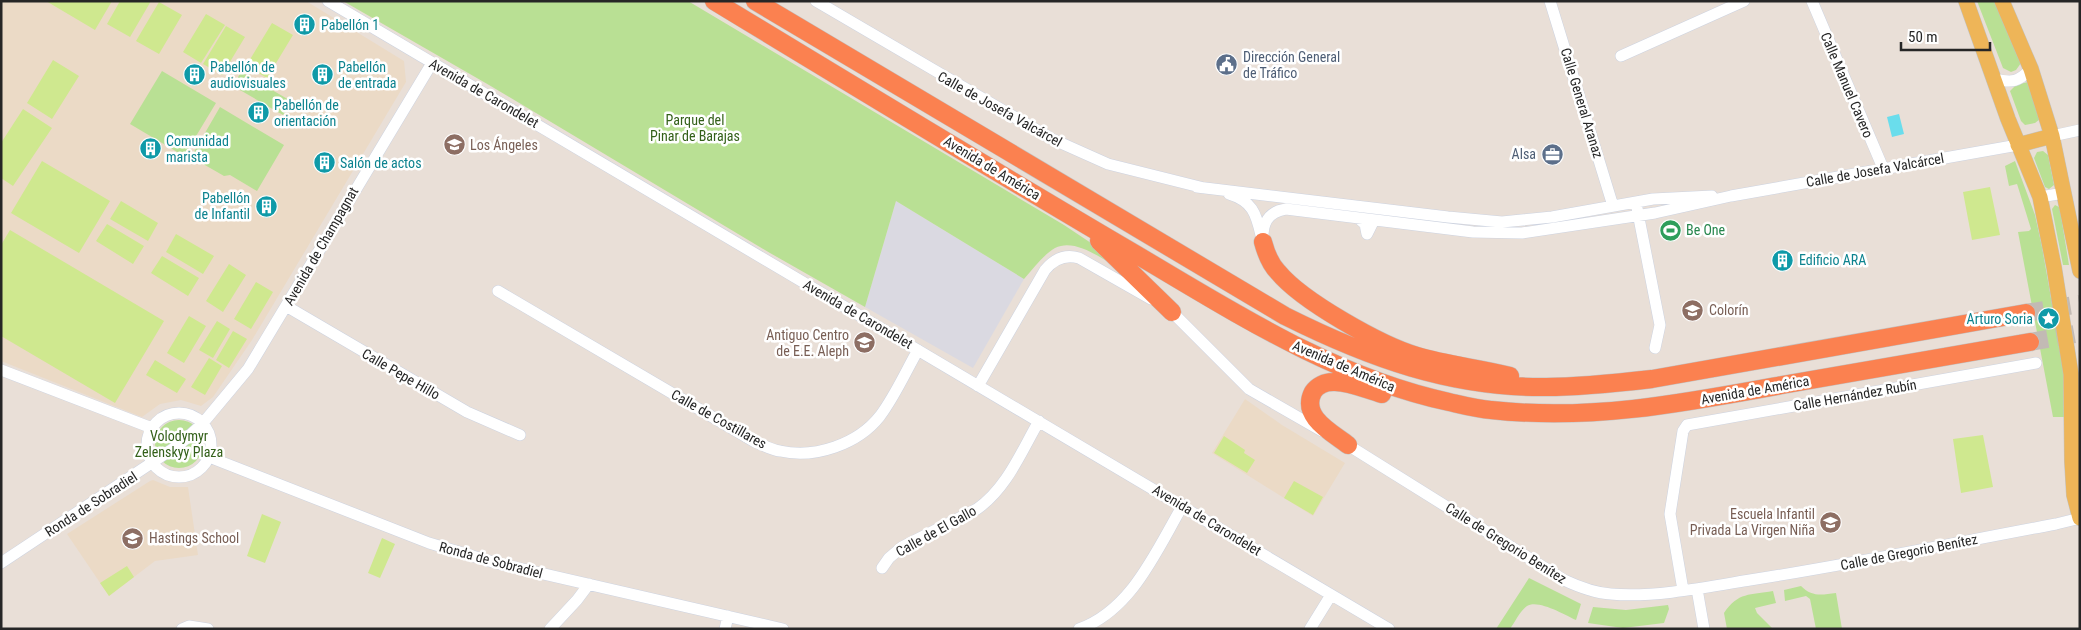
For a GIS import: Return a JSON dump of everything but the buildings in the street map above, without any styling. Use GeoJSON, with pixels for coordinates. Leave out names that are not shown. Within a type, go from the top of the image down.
{"type":"FeatureCollection","features":[{"type":"Feature","properties":{"kind":"highway","name":"Avenida de América"},"geometry":{"type":"LineString","coordinates":[[714,1],[1071,216],[1275,335],[1323,360],[1370,379],[1415,394],[1488,410],[1557,414],[1603,413],[1697,400],[2030,342]]}},
{"type":"Feature","properties":{"kind":"highway","name":"Avenida de América"},"geometry":{"type":"LineString","coordinates":[[755,1],[1285,316],[1333,340],[1417,371],[1496,384],[1546,388],[1652,379],[2026,313]]}},
{"type":"Feature","properties":{"kind":"highway"},"geometry":{"type":"LineString","coordinates":[[1071,216],[1108,248],[1172,312]]}},
{"type":"Feature","properties":{"kind":"highway"},"geometry":{"type":"LineString","coordinates":[[1263,242],[1272,265],[1287,282],[1348,323],[1381,341],[1416,356],[1497,372],[1546,388]]}},
{"type":"Feature","properties":{"kind":"highway"},"geometry":{"type":"LineString","coordinates":[[1348,445],[1316,420],[1313,415],[1310,408],[1311,398],[1318,387],[1332,382],[1341,383],[1438,409],[1488,410]]}},
{"type":"Feature","properties":{"kind":"main road"},"geometry":{"type":"LineString","coordinates":[[1966,1],[2018,145],[2040,197],[2054,267],[2071,374],[2080,518]]}},
{"type":"Feature","properties":{"kind":"main road"},"geometry":{"type":"LineString","coordinates":[[2002,1],[2031,69],[2052,136],[2080,271]]}},
{"type":"Feature","properties":{"kind":"main road"},"geometry":{"type":"LineString","coordinates":[[2018,145],[2052,136]]}},
{"type":"Feature","properties":{"kind":"street","name":"Avenida de Carondelet"},"geometry":{"type":"LineString","coordinates":[[328,1],[1388,629]]}},
{"type":"Feature","properties":{"kind":"street","name":"Calle de Josefa Valcárcel"},"geometry":{"type":"LineString","coordinates":[[816,1],[1052,139],[1108,164],[1237,196],[1248,203],[1257,220],[1263,242]]}},
{"type":"Feature","properties":{"kind":"street","name":"Calle General Aranaz"},"geometry":{"type":"LineString","coordinates":[[1550,1],[1612,206]]}},
{"type":"Feature","properties":{"kind":"street"},"geometry":{"type":"LineString","coordinates":[[1622,56],[1744,1]]}},
{"type":"Feature","properties":{"kind":"street","name":"Calle Manuel Cavero"},"geometry":{"type":"LineString","coordinates":[[1812,1],[1883,168]]}},
{"type":"Feature","properties":{"kind":"street","name":"Avenida de Champagnat"},"geometry":{"type":"LineString","coordinates":[[203,423],[248,369],[356,186],[432,63]]}},
{"type":"Feature","properties":{"kind":"street"},"geometry":{"type":"LineString","coordinates":[[1994,79],[2009,82],[2022,79],[2031,69]]}},
{"type":"Feature","properties":{"kind":"street"},"geometry":{"type":"LineString","coordinates":[[2052,136],[2080,130]]}},
{"type":"Feature","properties":{"kind":"street","name":"Calle de Josefa Valcárcel"},"geometry":{"type":"LineString","coordinates":[[1263,242],[1262,234],[1266,220],[1269,216],[1281,210],[1293,209],[1475,232],[1506,234],[1534,232],[1676,209],[1732,196],[2018,145]]}},
{"type":"Feature","properties":{"kind":"street","name":"Calle de Josefa Valcárcel"},"geometry":{"type":"LineString","coordinates":[[1197,187],[1488,221],[1526,220],[1677,196],[1732,196]]}},
{"type":"Feature","properties":{"kind":"street"},"geometry":{"type":"LineString","coordinates":[[2040,197],[2064,193]]}},
{"type":"Feature","properties":{"kind":"street"},"geometry":{"type":"LineString","coordinates":[[1636,202],[1660,324],[1655,348]]}},
{"type":"Feature","properties":{"kind":"street","name":"Calle de Josefa Valcárcel"},"geometry":{"type":"LineString","coordinates":[[1345,204],[1351,210],[1402,217],[1414,225]]}},
{"type":"Feature","properties":{"kind":"street","name":"Calle de Josefa Valcárcel"},"geometry":{"type":"LineString","coordinates":[[1534,232],[1549,224],[1610,213],[1612,206]]}},
{"type":"Feature","properties":{"kind":"street","name":"Calle de Josefa Valcárcel"},"geometry":{"type":"LineString","coordinates":[[1419,214],[1435,222],[1468,226],[1475,232]]}},
{"type":"Feature","properties":{"kind":"street","name":"Calle de Josefa Valcárcel"},"geometry":{"type":"LineString","coordinates":[[1475,232],[1486,227],[1512,227],[1526,220]]}},
{"type":"Feature","properties":{"kind":"street","name":"Calle de Gregorio Benítez"},"geometry":{"type":"LineString","coordinates":[[978,386],[1045,270],[1050,264],[1061,257],[1072,256],[1079,258],[1172,312],[1249,389],[1348,445],[1546,569],[1576,585],[1602,593],[1618,595],[1697,589],[1804,572],[2080,518]]}},
{"type":"Feature","properties":{"kind":"street","name":"Calle de Costillares"},"geometry":{"type":"LineString","coordinates":[[498,291],[755,442],[780,452],[813,453],[831,449],[859,434],[879,416],[918,350]]}},
{"type":"Feature","properties":{"kind":"street","name":"Calle Pepe Hillo"},"geometry":{"type":"LineString","coordinates":[[286,306],[467,412],[520,436]]}},
{"type":"Feature","properties":{"kind":"street","name":"Calle Hernández Rubín"},"geometry":{"type":"LineString","coordinates":[[1683,590],[1670,514],[1684,428],[1690,424],[2036,363]]}},
{"type":"Feature","properties":{"kind":"street"},"geometry":{"type":"LineString","coordinates":[[1,370],[152,428]]}},
{"type":"Feature","properties":{"kind":"street"},"geometry":{"type":"LineString","coordinates":[[176,413],[186,414],[203,423],[211,439],[209,457],[196,471],[188,475],[168,474],[153,463],[148,446],[152,428],[158,421],[176,413]]}},
{"type":"Feature","properties":{"kind":"street","name":"Calle de El Gallo"},"geometry":{"type":"LineString","coordinates":[[882,568],[889,558],[902,547],[977,509],[988,501],[1007,477],[1039,421]]}},
{"type":"Feature","properties":{"kind":"street","name":"Ronda de Sobradiel"},"geometry":{"type":"LineString","coordinates":[[1,563],[153,463],[180,444],[203,423]]}},
{"type":"Feature","properties":{"kind":"street","name":"Ronda de Sobradiel"},"geometry":{"type":"LineString","coordinates":[[209,457],[428,543],[496,563],[783,629]]}},
{"type":"Feature","properties":{"kind":"street"},"geometry":{"type":"LineString","coordinates":[[1079,629],[1090,625],[1107,614],[1131,591],[1183,506]]}},
{"type":"Feature","properties":{"kind":"street"},"geometry":{"type":"LineString","coordinates":[[550,629],[589,584]]}},
{"type":"Feature","properties":{"kind":"street"},"geometry":{"type":"LineString","coordinates":[[1697,589],[1704,629]]}},
{"type":"Feature","properties":{"kind":"street"},"geometry":{"type":"LineString","coordinates":[[1310,629],[1331,595]]}},
{"type":"Feature","properties":{"kind":"street"},"geometry":{"type":"LineString","coordinates":[[725,629],[728,616]]}},
{"type":"Feature","properties":{"kind":"street"},"geometry":{"type":"LineString","coordinates":[[182,629],[189,626],[208,629]]}},
{"type":"Feature","properties":{"kind":"shaded area"},"geometry":{"type":"Polygon","coordinates":[[[1,1],[306,1],[404,61],[406,82],[252,340],[213,397],[201,406],[181,400],[160,404],[142,417],[1,361],[1,1]]]}},
{"type":"Feature","properties":{"kind":"shaded area"},"geometry":{"type":"Polygon","coordinates":[[[896,201],[1024,279],[973,368],[865,307],[896,201]]]}},
{"type":"Feature","properties":{"kind":"shaded area"},"geometry":{"type":"Polygon","coordinates":[[[1245,399],[1282,425],[1345,463],[1313,516],[1212,453],[1245,399]]]}},
{"type":"Feature","properties":{"kind":"shaded area","name":"Hastings School"},"geometry":{"type":"Polygon","coordinates":[[[153,480],[170,487],[188,487],[198,555],[155,561],[109,596],[67,534],[153,480]]]}},
{"type":"Feature","properties":{"kind":"green space"},"geometry":{"type":"Polygon","coordinates":[[[46,1],[112,1],[95,30],[46,1]]]}},
{"type":"Feature","properties":{"kind":"green space"},"geometry":{"type":"Polygon","coordinates":[[[120,1],[151,1],[130,37],[107,24],[120,1]]]}},
{"type":"Feature","properties":{"kind":"green space","name":"Parque del Pinar de Barajas"},"geometry":{"type":"Polygon","coordinates":[[[343,1],[688,1],[1064,225],[1091,243],[1123,271],[1099,256],[1081,248],[1063,245],[1046,254],[1024,279],[896,201],[865,307],[343,1]]]}},
{"type":"Feature","properties":{"kind":"green space"},"geometry":{"type":"Polygon","coordinates":[[[1977,1],[1995,1],[2021,63],[2016,70],[2011,72],[2003,68],[1977,1]]]}},
{"type":"Feature","properties":{"kind":"green space"},"geometry":{"type":"Polygon","coordinates":[[[159,2],[182,15],[159,54],[136,41],[159,2]]]}},
{"type":"Feature","properties":{"kind":"green space"},"geometry":{"type":"Polygon","coordinates":[[[206,14],[225,25],[201,63],[183,52],[206,14]]]}},
{"type":"Feature","properties":{"kind":"green space"},"geometry":{"type":"Polygon","coordinates":[[[272,23],[293,35],[267,78],[246,66],[272,23]]]}},
{"type":"Feature","properties":{"kind":"green space"},"geometry":{"type":"Polygon","coordinates":[[[226,26],[245,37],[222,75],[203,64],[226,26]]]}},
{"type":"Feature","properties":{"kind":"green space"},"geometry":{"type":"Polygon","coordinates":[[[53,60],[79,76],[52,119],[27,103],[53,60]]]}},
{"type":"Feature","properties":{"kind":"green space"},"geometry":{"type":"Polygon","coordinates":[[[162,71],[216,103],[184,156],[130,124],[162,71]]]}},
{"type":"Feature","properties":{"kind":"green space"},"geometry":{"type":"Polygon","coordinates":[[[241,72],[291,101],[283,115],[233,86],[241,72]]]}},
{"type":"Feature","properties":{"kind":"green space"},"geometry":{"type":"Polygon","coordinates":[[[2028,82],[2040,119],[2035,123],[2025,125],[2021,121],[2010,91],[2016,85],[2028,82]]]}},
{"type":"Feature","properties":{"kind":"green space"},"geometry":{"type":"Polygon","coordinates":[[[220,107],[284,145],[257,191],[230,175],[224,176],[191,157],[220,107]]]}},
{"type":"Feature","properties":{"kind":"green space"},"geometry":{"type":"Polygon","coordinates":[[[23,109],[52,128],[13,186],[1,178],[1,143],[23,109]]]}},
{"type":"Feature","properties":{"kind":"green space"},"geometry":{"type":"Polygon","coordinates":[[[2043,151],[2048,155],[2054,185],[2049,189],[2045,187],[2034,158],[2037,152],[2043,151]]]}},
{"type":"Feature","properties":{"kind":"green space"},"geometry":{"type":"Polygon","coordinates":[[[42,161],[110,201],[79,253],[11,213],[42,161]]]}},
{"type":"Feature","properties":{"kind":"green space"},"geometry":{"type":"Polygon","coordinates":[[[2015,161],[2035,215],[2042,247],[2063,366],[2064,417],[2053,417],[2018,232],[2031,229],[2017,184],[2009,186],[2005,166],[2015,161]]]}},
{"type":"Feature","properties":{"kind":"green space"},"geometry":{"type":"Polygon","coordinates":[[[1990,187],[2000,235],[1972,240],[1963,192],[1990,187]]]}},
{"type":"Feature","properties":{"kind":"green space"},"geometry":{"type":"Polygon","coordinates":[[[121,201],[158,223],[148,241],[110,219],[121,201]]]}},
{"type":"Feature","properties":{"kind":"green space"},"geometry":{"type":"Polygon","coordinates":[[[2055,205],[2060,210],[2069,265],[2063,265],[2052,209],[2055,205]]]}},
{"type":"Feature","properties":{"kind":"green space"},"geometry":{"type":"Polygon","coordinates":[[[107,224],[144,246],[133,264],[96,241],[107,224]]]}},
{"type":"Feature","properties":{"kind":"green space"},"geometry":{"type":"Polygon","coordinates":[[[10,230],[164,321],[115,403],[1,336],[1,245],[10,230]]]}},
{"type":"Feature","properties":{"kind":"green space"},"geometry":{"type":"Polygon","coordinates":[[[176,234],[214,256],[203,274],[166,252],[176,234]]]}},
{"type":"Feature","properties":{"kind":"green space"},"geometry":{"type":"Polygon","coordinates":[[[162,256],[199,278],[188,296],[151,273],[162,256]]]}},
{"type":"Feature","properties":{"kind":"green space"},"geometry":{"type":"Polygon","coordinates":[[[229,264],[246,275],[223,312],[206,301],[229,264]]]}},
{"type":"Feature","properties":{"kind":"green space"},"geometry":{"type":"Polygon","coordinates":[[[256,282],[273,292],[251,329],[234,319],[256,282]]]}},
{"type":"Feature","properties":{"kind":"green space"},"geometry":{"type":"Polygon","coordinates":[[[189,316],[206,326],[184,363],[167,353],[189,316]]]}},
{"type":"Feature","properties":{"kind":"green space"},"geometry":{"type":"Polygon","coordinates":[[[217,321],[230,329],[213,358],[199,350],[217,321]]]}},
{"type":"Feature","properties":{"kind":"green space"},"geometry":{"type":"Polygon","coordinates":[[[233,331],[247,339],[229,368],[216,360],[233,331]]]}},
{"type":"Feature","properties":{"kind":"green space"},"geometry":{"type":"Polygon","coordinates":[[[209,358],[222,366],[205,395],[191,387],[209,358]]]}},
{"type":"Feature","properties":{"kind":"green space"},"geometry":{"type":"Polygon","coordinates":[[[155,360],[186,379],[177,393],[146,375],[155,360]]]}},
{"type":"Feature","properties":{"kind":"green space","name":"Volodymyr Zelenskyy Plaza"},"geometry":{"type":"Polygon","coordinates":[[[179,420],[188,422],[196,427],[201,435],[203,444],[201,453],[196,461],[188,466],[179,468],[170,466],[162,461],[157,453],[155,444],[157,435],[162,427],[170,422],[179,420]]]}},
{"type":"Feature","properties":{"kind":"green space"},"geometry":{"type":"Polygon","coordinates":[[[1983,435],[1993,487],[1961,493],[1953,439],[1983,435]]]}},
{"type":"Feature","properties":{"kind":"green space"},"geometry":{"type":"Polygon","coordinates":[[[1224,436],[1245,450],[1244,453],[1255,460],[1247,473],[1214,453],[1224,436]]]}},
{"type":"Feature","properties":{"kind":"green space"},"geometry":{"type":"Polygon","coordinates":[[[1294,481],[1323,497],[1313,515],[1284,498],[1294,481]]]}},
{"type":"Feature","properties":{"kind":"green space"},"geometry":{"type":"Polygon","coordinates":[[[262,514],[281,522],[265,563],[247,556],[262,514]]]}},
{"type":"Feature","properties":{"kind":"green space"},"geometry":{"type":"Polygon","coordinates":[[[382,538],[395,544],[380,578],[368,573],[382,538]]]}},
{"type":"Feature","properties":{"kind":"green space"},"geometry":{"type":"Polygon","coordinates":[[[127,566],[134,577],[109,596],[100,583],[127,566]]]}},
{"type":"Feature","properties":{"kind":"green space"},"geometry":{"type":"Polygon","coordinates":[[[1529,578],[1581,604],[1576,620],[1552,608],[1532,604],[1522,611],[1510,629],[1496,629],[1529,578]]]}},
{"type":"Feature","properties":{"kind":"green space"},"geometry":{"type":"Polygon","coordinates":[[[1801,586],[1813,594],[1836,593],[1842,629],[1816,629],[1810,599],[1806,596],[1785,601],[1784,590],[1801,586]]]}},
{"type":"Feature","properties":{"kind":"green space"},"geometry":{"type":"Polygon","coordinates":[[[1773,591],[1776,603],[1755,608],[1757,613],[1773,629],[1727,629],[1724,613],[1734,601],[1751,594],[1773,591]]]}},
{"type":"Feature","properties":{"kind":"green space"},"geometry":{"type":"Polygon","coordinates":[[[1668,605],[1669,609],[1664,623],[1623,628],[1588,623],[1593,607],[1626,610],[1668,605]]]}},
{"type":"Feature","properties":{"kind":"water"},"geometry":{"type":"Polygon","coordinates":[[[1899,114],[1904,134],[1892,137],[1887,117],[1899,114]]]}},
{"type":"Feature","properties":{"kind":"tunnel"},"geometry":{"type":"LineString","coordinates":[[2026,313],[2080,304]]}},
{"type":"Feature","properties":{"kind":"tunnel"},"geometry":{"type":"LineString","coordinates":[[2030,342],[2080,333]]}},
{"type":"Feature","properties":{"kind":"place","name":"Pabellón 1"},"geometry":{"type":"Point","coordinates":[305,25]}},
{"type":"Feature","properties":{"kind":"place","name":"Dirección General de Tráfico"},"geometry":{"type":"Point","coordinates":[1227,65]}},
{"type":"Feature","properties":{"kind":"place","name":"Pabellón de audiovisuales"},"geometry":{"type":"Point","coordinates":[194,75]}},
{"type":"Feature","properties":{"kind":"place","name":"Pabellón de entrada"},"geometry":{"type":"Point","coordinates":[322,75]}},
{"type":"Feature","properties":{"kind":"place","name":"Pabellón de orientación"},"geometry":{"type":"Point","coordinates":[258,113]}},
{"type":"Feature","properties":{"kind":"place","name":"Los Ángeles"},"geometry":{"type":"Point","coordinates":[454,145]}},
{"type":"Feature","properties":{"kind":"place","name":"Comunidad marista"},"geometry":{"type":"Point","coordinates":[150,149]}},
{"type":"Feature","properties":{"kind":"place","name":"Alsa"},"geometry":{"type":"Point","coordinates":[1552,154]}},
{"type":"Feature","properties":{"kind":"place","name":"Salón de actos"},"geometry":{"type":"Point","coordinates":[324,163]}},
{"type":"Feature","properties":{"kind":"place","name":"Pabellón de Infantil"},"geometry":{"type":"Point","coordinates":[266,206]}},
{"type":"Feature","properties":{"kind":"place","name":"Be One"},"geometry":{"type":"Point","coordinates":[1670,230]}},
{"type":"Feature","properties":{"kind":"place","name":"Edificio ARA"},"geometry":{"type":"Point","coordinates":[1783,260]}},
{"type":"Feature","properties":{"kind":"place","name":"Colorín"},"geometry":{"type":"Point","coordinates":[1693,310]}},
{"type":"Feature","properties":{"kind":"place","name":"Arturo Soria"},"geometry":{"type":"Point","coordinates":[2049,319]}},
{"type":"Feature","properties":{"kind":"place","name":"Antiguo Centro de E.E. Aleph"},"geometry":{"type":"Point","coordinates":[865,343]}},
{"type":"Feature","properties":{"kind":"place","name":"Escuela Infantil Privada La Virgen Niña"},"geometry":{"type":"Point","coordinates":[1831,522]}},
{"type":"Feature","properties":{"kind":"place","name":"Hastings School"},"geometry":{"type":"Point","coordinates":[133,538]}}]}
